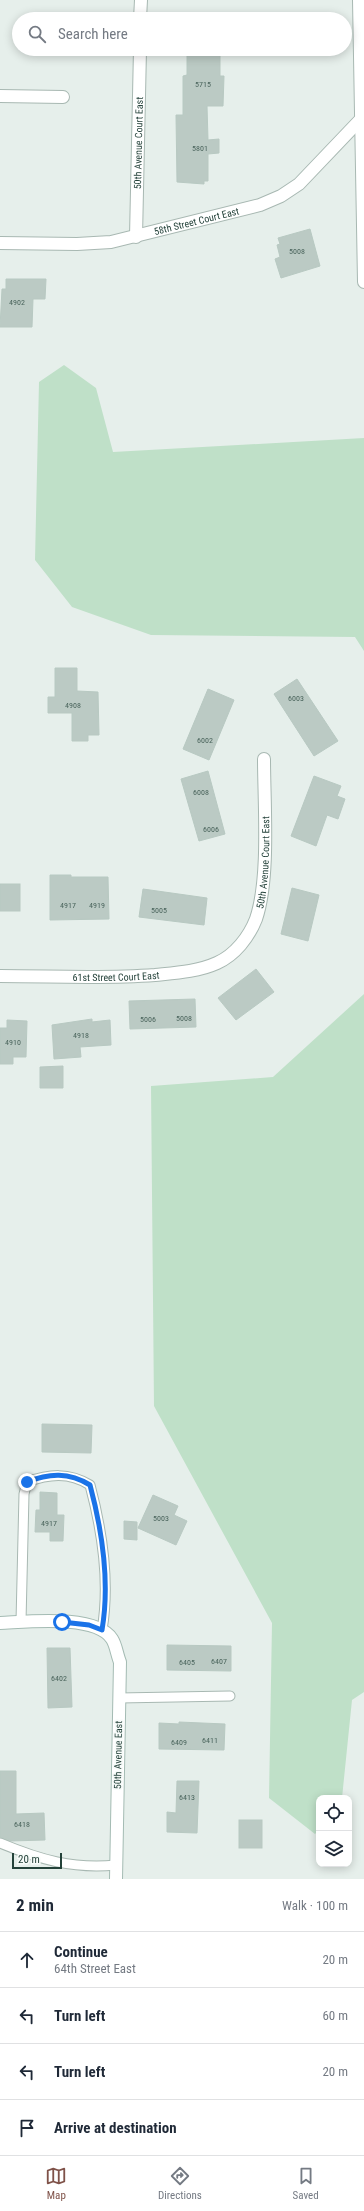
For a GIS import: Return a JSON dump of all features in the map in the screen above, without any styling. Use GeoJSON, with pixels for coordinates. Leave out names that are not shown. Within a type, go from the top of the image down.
{"type":"FeatureCollection","features":[{"type":"Feature","properties":{"kind":"street"},"geometry":{"type":"LineString","coordinates":[[140,12],[141,0]]}},
{"type":"Feature","properties":{"kind":"street"},"geometry":{"type":"LineString","coordinates":[[359,0],[364,282]]}},
{"type":"Feature","properties":{"kind":"street","name":"50th Avenue Court East"},"geometry":{"type":"LineString","coordinates":[[136,237],[140,56]]}},
{"type":"Feature","properties":{"kind":"street"},"geometry":{"type":"LineString","coordinates":[[0,96],[63,97]]}},
{"type":"Feature","properties":{"kind":"street","name":"58th Street Court East"},"geometry":{"type":"LineString","coordinates":[[0,243],[77,244],[111,242],[237,212],[281,196],[299,184],[361,119]]}},
{"type":"Feature","properties":{"kind":"street","name":"50th Avenue Court East"},"geometry":{"type":"LineString","coordinates":[[228,956],[249,933],[256,918],[261,896],[264,855],[264,759]]}},
{"type":"Feature","properties":{"kind":"street","name":"61st Street Court East"},"geometry":{"type":"LineString","coordinates":[[0,976],[97,978],[166,974],[202,969],[228,956]]}},
{"type":"Feature","properties":{"kind":"street"},"geometry":{"type":"LineString","coordinates":[[0,1623],[62,1622],[89,1625],[105,1632]]}},
{"type":"Feature","properties":{"kind":"street","name":"50th Avenue East"},"geometry":{"type":"LineString","coordinates":[[105,1632],[113,1640],[120,1662],[116,1879]]}},
{"type":"Feature","properties":{"kind":"lane"},"geometry":{"type":"LineString","coordinates":[[21,1622],[24,1494],[27,1482],[42,1476],[61,1475],[79,1478],[90,1485],[103,1565],[106,1608],[105,1632]]}},
{"type":"Feature","properties":{"kind":"lane"},"geometry":{"type":"LineString","coordinates":[[119,1698],[230,1696]]}},
{"type":"Feature","properties":{"kind":"lane"},"geometry":{"type":"LineString","coordinates":[[0,1842],[60,1864],[91,1867],[116,1865]]}},
{"type":"Feature","properties":{"kind":"green space"},"geometry":{"type":"Polygon","coordinates":[[[64,365],[96,388],[113,452],[364,438],[364,651],[355,637],[151,635],[72,607],[35,560],[39,382],[64,365]]]}},
{"type":"Feature","properties":{"kind":"green space"},"geometry":{"type":"Polygon","coordinates":[[[364,994],[364,1692],[352,1700],[342,1795],[316,1795],[315,1834],[269,1798],[272,1623],[154,1406],[151,1086],[273,1077],[364,994]]]}},
{"type":"Feature","properties":{"kind":"building"},"geometry":{"type":"Polygon","coordinates":[[[187,56],[220,56],[220,76],[224,76],[223,106],[207,106],[208,140],[219,139],[219,153],[208,154],[208,181],[204,181],[204,184],[177,182],[176,115],[183,115],[183,76],[187,75],[187,56]]]}},
{"type":"Feature","properties":{"kind":"building"},"geometry":{"type":"Polygon","coordinates":[[[310,229],[320,266],[281,278],[275,259],[280,257],[277,245],[280,244],[278,238],[310,229]]]}},
{"type":"Feature","properties":{"kind":"building"},"geometry":{"type":"Polygon","coordinates":[[[6,279],[46,279],[45,299],[33,299],[32,327],[0,327],[2,289],[6,289],[6,279]]]}},
{"type":"Feature","properties":{"kind":"building"},"geometry":{"type":"Polygon","coordinates":[[[55,668],[77,668],[77,691],[98,692],[99,735],[88,735],[88,741],[72,741],[72,713],[48,713],[48,697],[55,697],[55,668]]]}},
{"type":"Feature","properties":{"kind":"building"},"geometry":{"type":"Polygon","coordinates":[[[297,679],[338,741],[314,756],[274,694],[297,679]]]}},
{"type":"Feature","properties":{"kind":"building"},"geometry":{"type":"Polygon","coordinates":[[[208,689],[234,700],[209,760],[183,749],[208,689]]]}},
{"type":"Feature","properties":{"kind":"building"},"geometry":{"type":"Polygon","coordinates":[[[208,771],[225,834],[199,841],[181,779],[208,771]]]}},
{"type":"Feature","properties":{"kind":"building"},"geometry":{"type":"Polygon","coordinates":[[[314,776],[341,786],[337,796],[345,799],[338,819],[327,815],[316,846],[291,836],[314,776]]]}},
{"type":"Feature","properties":{"kind":"building"},"geometry":{"type":"Polygon","coordinates":[[[50,875],[71,875],[71,877],[108,877],[109,919],[50,920],[50,875]]]}},
{"type":"Feature","properties":{"kind":"building"},"geometry":{"type":"Polygon","coordinates":[[[0,884],[20,884],[20,911],[0,911],[0,884]]]}},
{"type":"Feature","properties":{"kind":"building"},"geometry":{"type":"Polygon","coordinates":[[[292,888],[319,895],[308,941],[281,934],[292,888]]]}},
{"type":"Feature","properties":{"kind":"building"},"geometry":{"type":"Polygon","coordinates":[[[143,889],[207,898],[204,925],[139,917],[143,889]]]}},
{"type":"Feature","properties":{"kind":"building"},"geometry":{"type":"Polygon","coordinates":[[[256,969],[274,992],[236,1020],[218,998],[256,969]]]}},
{"type":"Feature","properties":{"kind":"building"},"geometry":{"type":"Polygon","coordinates":[[[195,999],[196,1027],[130,1029],[129,1001],[195,999]]]}},
{"type":"Feature","properties":{"kind":"building"},"geometry":{"type":"Polygon","coordinates":[[[92,1019],[92,1022],[110,1020],[111,1045],[80,1047],[81,1057],[54,1059],[52,1025],[92,1019]]]}},
{"type":"Feature","properties":{"kind":"building"},"geometry":{"type":"Polygon","coordinates":[[[7,1020],[27,1021],[26,1057],[13,1057],[13,1064],[0,1064],[0,1028],[7,1028],[7,1020]]]}},
{"type":"Feature","properties":{"kind":"building"},"geometry":{"type":"Polygon","coordinates":[[[63,1066],[63,1088],[40,1088],[40,1067],[63,1066]]]}},
{"type":"Feature","properties":{"kind":"building"},"geometry":{"type":"Polygon","coordinates":[[[42,1424],[92,1425],[91,1453],[42,1452],[42,1424]]]}},
{"type":"Feature","properties":{"kind":"building"},"geometry":{"type":"Polygon","coordinates":[[[40,1492],[57,1493],[57,1515],[64,1515],[63,1541],[50,1541],[50,1532],[35,1532],[36,1510],[40,1510],[40,1492]]]}},
{"type":"Feature","properties":{"kind":"building"},"geometry":{"type":"Polygon","coordinates":[[[153,1495],[178,1506],[174,1515],[187,1521],[176,1545],[138,1528],[153,1495]]]}},
{"type":"Feature","properties":{"kind":"building"},"geometry":{"type":"Polygon","coordinates":[[[124,1521],[137,1522],[137,1540],[124,1539],[124,1521]]]}},
{"type":"Feature","properties":{"kind":"building"},"geometry":{"type":"Polygon","coordinates":[[[167,1645],[231,1646],[231,1671],[167,1670],[167,1645]]]}},
{"type":"Feature","properties":{"kind":"building"},"geometry":{"type":"Polygon","coordinates":[[[47,1648],[70,1648],[72,1707],[48,1708],[47,1648]]]}},
{"type":"Feature","properties":{"kind":"building"},"geometry":{"type":"Polygon","coordinates":[[[179,1722],[225,1724],[224,1750],[159,1749],[159,1723],[179,1724],[179,1722]]]}},
{"type":"Feature","properties":{"kind":"building"},"geometry":{"type":"Polygon","coordinates":[[[0,1771],[16,1771],[16,1814],[44,1813],[45,1840],[10,1841],[0,1837],[0,1771]]]}},
{"type":"Feature","properties":{"kind":"building"},"geometry":{"type":"Polygon","coordinates":[[[177,1781],[199,1781],[197,1833],[167,1832],[167,1812],[176,1813],[177,1781]]]}},
{"type":"Feature","properties":{"kind":"building"},"geometry":{"type":"Polygon","coordinates":[[[239,1820],[262,1820],[262,1848],[239,1848],[239,1820]]]}},
{"type":"Feature","properties":{"kind":"route"},"geometry":{"type":"LineString","coordinates":[[27,1482],[42,1476],[61,1475],[79,1478],[90,1485],[95,1505],[103,1565],[106,1608],[102,1630],[89,1625],[62,1622]]}}]}
